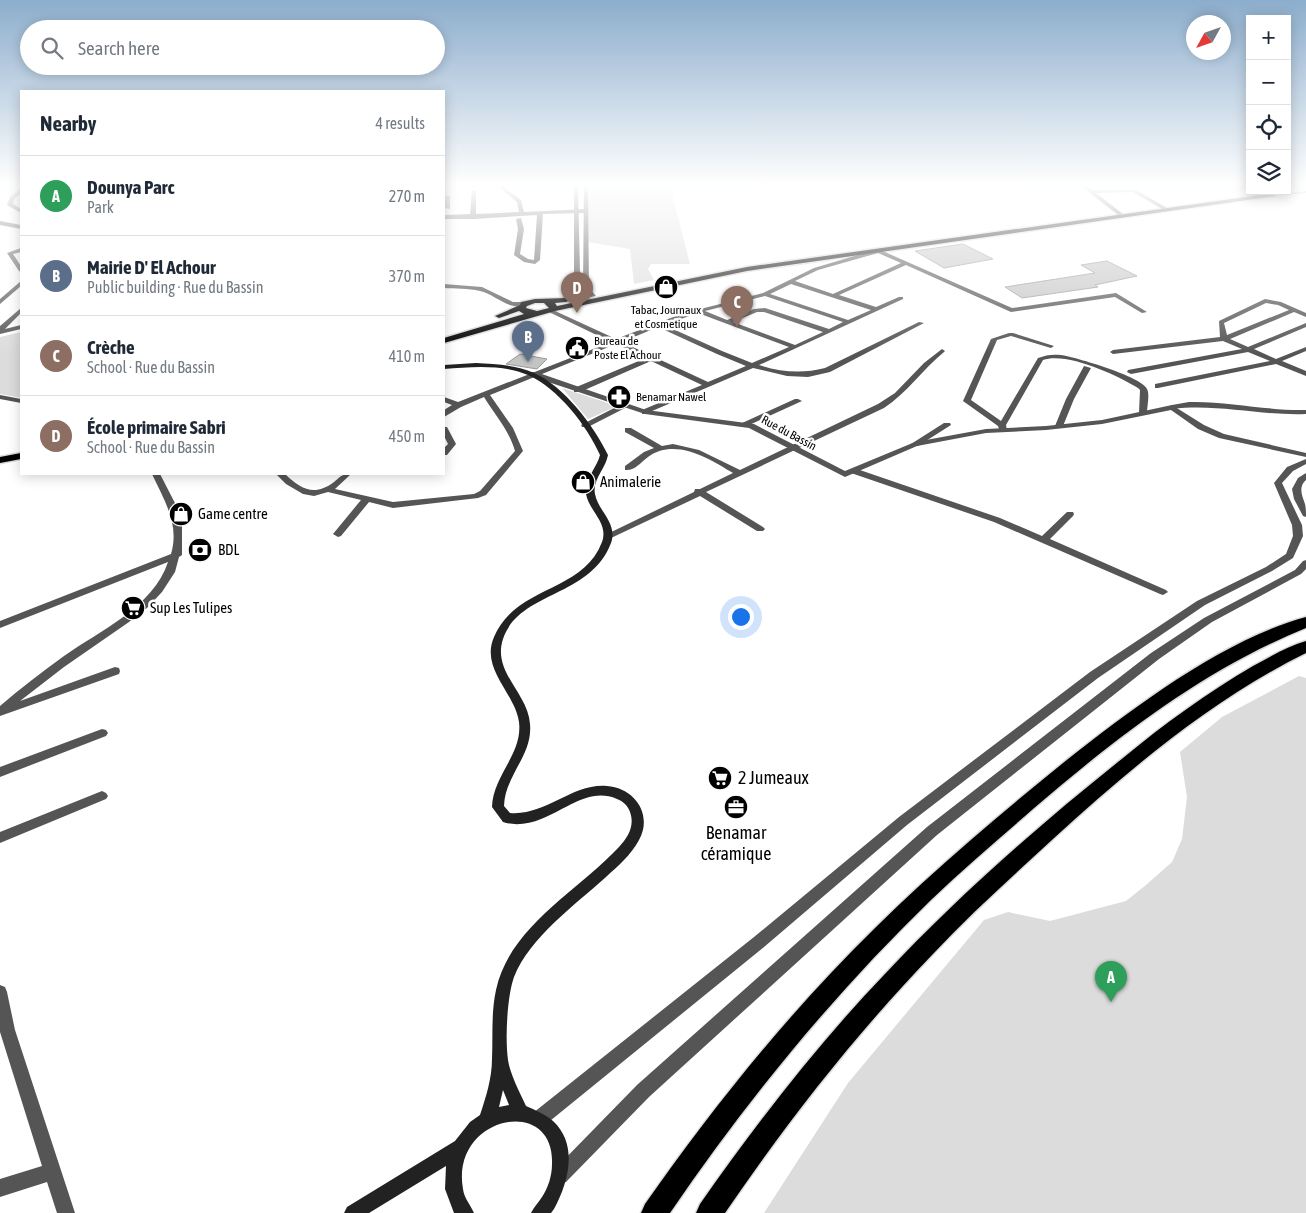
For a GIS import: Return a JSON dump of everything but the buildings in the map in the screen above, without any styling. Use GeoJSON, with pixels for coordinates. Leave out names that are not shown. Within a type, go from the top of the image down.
{"type":"FeatureCollection","features":[{"type":"Feature","properties":{"kind":"highway"},"geometry":{"type":"LineString","coordinates":[[654,1213],[751,1083],[806,1016],[871,946],[958,863],[1090,750],[1154,703],[1226,659],[1306,622]]}},
{"type":"Feature","properties":{"kind":"highway"},"geometry":{"type":"LineString","coordinates":[[708,1213],[778,1116],[827,1056],[873,1002],[961,911],[1078,806],[1144,750],[1222,693],[1282,657],[1306,646]]}},
{"type":"Feature","properties":{"kind":"main road"},"geometry":{"type":"LineString","coordinates":[[445,333],[541,301],[582,298],[731,268],[914,243]]}},
{"type":"Feature","properties":{"kind":"main road"},"geometry":{"type":"LineString","coordinates":[[445,341],[532,314],[747,269],[934,243]]}},
{"type":"Feature","properties":{"kind":"main road"},"geometry":{"type":"LineString","coordinates":[[541,301],[551,303],[552,310]]}},
{"type":"Feature","properties":{"kind":"main road"},"geometry":{"type":"LineString","coordinates":[[523,306],[524,311],[532,314]]}},
{"type":"Feature","properties":{"kind":"main road"},"geometry":{"type":"LineString","coordinates":[[445,367],[496,367],[532,374],[558,394],[586,425],[604,455],[604,463],[591,482],[590,488],[592,500],[604,519],[608,536],[603,552],[590,570],[573,582],[528,604],[515,614],[505,625],[498,639],[497,665],[522,713],[525,733],[517,759],[499,790],[498,807],[507,818],[522,821],[585,792],[605,790],[625,797],[632,804],[638,824],[635,836],[624,851],[525,946],[510,967],[503,985],[500,1060],[487,1119]]}},
{"type":"Feature","properties":{"kind":"main road"},"geometry":{"type":"LineString","coordinates":[[0,460],[20,456]]}},
{"type":"Feature","properties":{"kind":"main road"},"geometry":{"type":"LineString","coordinates":[[0,468],[20,463]]}},
{"type":"Feature","properties":{"kind":"main road"},"geometry":{"type":"LineString","coordinates":[[500,1060],[520,1113]]}},
{"type":"Feature","properties":{"kind":"main road"},"geometry":{"type":"LineString","coordinates":[[353,1213],[459,1148],[475,1128],[487,1119],[509,1113],[520,1113],[539,1119],[555,1139],[559,1151],[560,1176],[550,1202],[540,1213]]}},
{"type":"Feature","properties":{"kind":"main road"},"geometry":{"type":"LineString","coordinates":[[459,1148],[452,1174],[453,1187],[465,1213]]}},
{"type":"Feature","properties":{"kind":"street"},"geometry":{"type":"LineString","coordinates":[[519,243],[517,254],[526,261],[535,262],[537,260],[538,243]]}},
{"type":"Feature","properties":{"kind":"street"},"geometry":{"type":"LineString","coordinates":[[577,243],[577,272],[582,298]]}},
{"type":"Feature","properties":{"kind":"street"},"geometry":{"type":"LineString","coordinates":[[586,243],[586,288],[593,296]]}},
{"type":"Feature","properties":{"kind":"street"},"geometry":{"type":"LineString","coordinates":[[20,250],[10,253],[20,268]]}},
{"type":"Feature","properties":{"kind":"street"},"geometry":{"type":"LineString","coordinates":[[445,414],[458,405],[487,395],[532,374],[659,325],[698,311],[765,294],[825,266],[878,251],[1011,310],[1116,295],[1144,312]]}},
{"type":"Feature","properties":{"kind":"street"},"geometry":{"type":"LineString","coordinates":[[834,295],[904,264]]}},
{"type":"Feature","properties":{"kind":"street"},"geometry":{"type":"LineString","coordinates":[[791,282],[875,309]]}},
{"type":"Feature","properties":{"kind":"street"},"geometry":{"type":"LineString","coordinates":[[0,302],[20,283]]}},
{"type":"Feature","properties":{"kind":"street"},"geometry":{"type":"LineString","coordinates":[[445,286],[482,288],[512,304],[523,306]]}},
{"type":"Feature","properties":{"kind":"street"},"geometry":{"type":"LineString","coordinates":[[765,294],[848,322]]}},
{"type":"Feature","properties":{"kind":"street"},"geometry":{"type":"LineString","coordinates":[[1097,297],[1108,303]]}},
{"type":"Feature","properties":{"kind":"street"},"geometry":{"type":"LineString","coordinates":[[645,412],[795,347],[901,298]]}},
{"type":"Feature","properties":{"kind":"street"},"geometry":{"type":"LineString","coordinates":[[1224,339],[1221,320],[1262,302],[1275,302],[1306,315]]}},
{"type":"Feature","properties":{"kind":"street"},"geometry":{"type":"LineString","coordinates":[[552,310],[615,342],[706,384]]}},
{"type":"Feature","properties":{"kind":"street"},"geometry":{"type":"LineString","coordinates":[[726,322],[756,310],[765,310],[828,331]]}},
{"type":"Feature","properties":{"kind":"street"},"geometry":{"type":"LineString","coordinates":[[1113,352],[1224,339],[1294,310]]}},
{"type":"Feature","properties":{"kind":"street"},"geometry":{"type":"LineString","coordinates":[[0,331],[20,311]]}},
{"type":"Feature","properties":{"kind":"street"},"geometry":{"type":"LineString","coordinates":[[698,311],[795,347]]}},
{"type":"Feature","properties":{"kind":"street"},"geometry":{"type":"LineString","coordinates":[[659,325],[751,366],[787,375],[816,375],[921,323]]}},
{"type":"Feature","properties":{"kind":"street"},"geometry":{"type":"LineString","coordinates":[[1131,372],[1247,350],[1306,325]]}},
{"type":"Feature","properties":{"kind":"street"},"geometry":{"type":"LineString","coordinates":[[0,331],[20,327]]}},
{"type":"Feature","properties":{"kind":"street"},"geometry":{"type":"LineString","coordinates":[[1002,427],[986,412],[970,405],[967,399],[994,340],[1011,334],[1051,346]]}},
{"type":"Feature","properties":{"kind":"street"},"geometry":{"type":"LineString","coordinates":[[1224,339],[1305,374]]}},
{"type":"Feature","properties":{"kind":"street"},"geometry":{"type":"LineString","coordinates":[[1158,386],[1276,362],[1306,349]]}},
{"type":"Feature","properties":{"kind":"street"},"geometry":{"type":"LineString","coordinates":[[608,536],[698,491],[891,401],[929,361],[942,351]]}},
{"type":"Feature","properties":{"kind":"street"},"geometry":{"type":"LineString","coordinates":[[1002,427],[1040,358],[1050,355],[1109,371],[1142,386],[1144,390],[1144,413]]}},
{"type":"Feature","properties":{"kind":"street"},"geometry":{"type":"LineString","coordinates":[[577,390],[652,358]]}},
{"type":"Feature","properties":{"kind":"street"},"geometry":{"type":"LineString","coordinates":[[1059,426],[1070,399],[1087,368]]}},
{"type":"Feature","properties":{"kind":"street","name":"Rue du Bassin"},"geometry":{"type":"LineString","coordinates":[[532,374],[645,412],[744,424],[793,447],[840,473],[854,471],[1045,539],[1162,592]]}},
{"type":"Feature","properties":{"kind":"street"},"geometry":{"type":"LineString","coordinates":[[281,475],[301,491],[312,493],[329,490],[392,506],[476,496],[483,493],[519,451],[509,423],[496,411],[487,395]]}},
{"type":"Feature","properties":{"kind":"street"},"geometry":{"type":"LineString","coordinates":[[0,397],[20,401]]}},
{"type":"Feature","properties":{"kind":"street"},"geometry":{"type":"LineString","coordinates":[[445,399],[458,405]]}},
{"type":"Feature","properties":{"kind":"street"},"geometry":{"type":"LineString","coordinates":[[744,424],[798,401]]}},
{"type":"Feature","properties":{"kind":"street"},"geometry":{"type":"LineString","coordinates":[[915,444],[1002,427],[1059,426],[1102,422],[1204,402],[1265,412],[1306,412]]}},
{"type":"Feature","properties":{"kind":"street"},"geometry":{"type":"LineString","coordinates":[[586,425],[625,406]]}},
{"type":"Feature","properties":{"kind":"street"},"geometry":{"type":"LineString","coordinates":[[1172,407],[1211,432],[1306,455]]}},
{"type":"Feature","properties":{"kind":"street"},"geometry":{"type":"LineString","coordinates":[[854,471],[915,444],[946,425]]}},
{"type":"Feature","properties":{"kind":"street"},"geometry":{"type":"LineString","coordinates":[[628,430],[660,448],[694,451],[739,473]]}},
{"type":"Feature","properties":{"kind":"street"},"geometry":{"type":"LineString","coordinates":[[445,431],[452,444],[445,452]]}},
{"type":"Feature","properties":{"kind":"street"},"geometry":{"type":"LineString","coordinates":[[628,468],[638,464],[648,453],[660,448]]}},
{"type":"Feature","properties":{"kind":"street"},"geometry":{"type":"LineString","coordinates":[[539,1119],[759,942],[903,821],[1094,675],[1201,603],[1269,569],[1290,556],[1298,536],[1296,525],[1278,483],[1291,467],[1306,460]]}},
{"type":"Feature","properties":{"kind":"street"},"geometry":{"type":"LineString","coordinates":[[0,713],[67,659],[133,615],[169,576],[177,555],[179,524],[156,475]]}},
{"type":"Feature","properties":{"kind":"street"},"geometry":{"type":"LineString","coordinates":[[329,490],[346,475]]}},
{"type":"Feature","properties":{"kind":"street"},"geometry":{"type":"LineString","coordinates":[[1306,476],[1299,480],[1296,487],[1299,502],[1306,514]]}},
{"type":"Feature","properties":{"kind":"street"},"geometry":{"type":"LineString","coordinates":[[698,491],[760,529]]}},
{"type":"Feature","properties":{"kind":"street"},"geometry":{"type":"LineString","coordinates":[[338,534],[366,500]]}},
{"type":"Feature","properties":{"kind":"street"},"geometry":{"type":"LineString","coordinates":[[1045,539],[1070,514]]}},
{"type":"Feature","properties":{"kind":"street"},"geometry":{"type":"LineString","coordinates":[[0,625],[177,555]]}},
{"type":"Feature","properties":{"kind":"street"},"geometry":{"type":"LineString","coordinates":[[560,1176],[643,1091],[932,830],[1155,656],[1208,620],[1298,572],[1306,563]]}},
{"type":"Feature","properties":{"kind":"street"},"geometry":{"type":"LineString","coordinates":[[0,713],[114,670]]}},
{"type":"Feature","properties":{"kind":"street"},"geometry":{"type":"LineString","coordinates":[[0,772],[102,733]]}},
{"type":"Feature","properties":{"kind":"street"},"geometry":{"type":"LineString","coordinates":[[0,838],[102,796]]}},
{"type":"Feature","properties":{"kind":"street"},"geometry":{"type":"LineString","coordinates":[[0,992],[4,1030],[66,1213]]}},
{"type":"Feature","properties":{"kind":"street"},"geometry":{"type":"LineString","coordinates":[[0,1188],[51,1172]]}},
{"type":"Feature","properties":{"kind":"shaded area"},"geometry":{"type":"Polygon","coordinates":[[[592,243],[685,243],[690,264],[651,264],[648,269],[654,280],[634,284],[630,249],[592,243]]]}},
{"type":"Feature","properties":{"kind":"shaded area"},"geometry":{"type":"Polygon","coordinates":[[[20,332],[20,398],[0,394],[0,337],[20,332]]]}},
{"type":"Feature","properties":{"kind":"shaded area"},"geometry":{"type":"Polygon","coordinates":[[[562,388],[614,405],[613,408],[588,419],[562,388]]]}},
{"type":"Feature","properties":{"kind":"shaded area"},"geometry":{"type":"Polygon","coordinates":[[[1299,676],[1306,678],[1306,1213],[764,1213],[848,1083],[984,920],[1008,912],[1050,921],[1126,901],[1172,862],[1182,839],[1187,797],[1180,752],[1222,717],[1299,676]]]}},
{"type":"Feature","properties":{"kind":"place","name":"Tabac, Journaux et Cosmetique"},"geometry":{"type":"Point","coordinates":[666,287]}},
{"type":"Feature","properties":{"kind":"place","name":"École primaire Sabri"},"geometry":{"type":"Point","coordinates":[577,313]}},
{"type":"Feature","properties":{"kind":"place","name":"Crèche"},"geometry":{"type":"Point","coordinates":[737,327]}},
{"type":"Feature","properties":{"kind":"place","name":"Bureau de Poste El Achour"},"geometry":{"type":"Point","coordinates":[577,348]}},
{"type":"Feature","properties":{"kind":"place","name":"Mairie D' El Achour"},"geometry":{"type":"Point","coordinates":[528,362]}},
{"type":"Feature","properties":{"kind":"place","name":"Benamar Nawel"},"geometry":{"type":"Point","coordinates":[619,397]}},
{"type":"Feature","properties":{"kind":"place","name":"Animalerie"},"geometry":{"type":"Point","coordinates":[583,482]}},
{"type":"Feature","properties":{"kind":"place","name":"Game centre"},"geometry":{"type":"Point","coordinates":[181,514]}},
{"type":"Feature","properties":{"kind":"place","name":"BDL"},"geometry":{"type":"Point","coordinates":[200,550]}},
{"type":"Feature","properties":{"kind":"place","name":"Sup Les Tulipes"},"geometry":{"type":"Point","coordinates":[133,608]}},
{"type":"Feature","properties":{"kind":"place","name":"2 Jumeaux"},"geometry":{"type":"Point","coordinates":[720,778]}},
{"type":"Feature","properties":{"kind":"place","name":"Benamar céramique"},"geometry":{"type":"Point","coordinates":[736,807]}},
{"type":"Feature","properties":{"kind":"place","name":"Dounya Parc"},"geometry":{"type":"Point","coordinates":[1111,1002]}}]}
